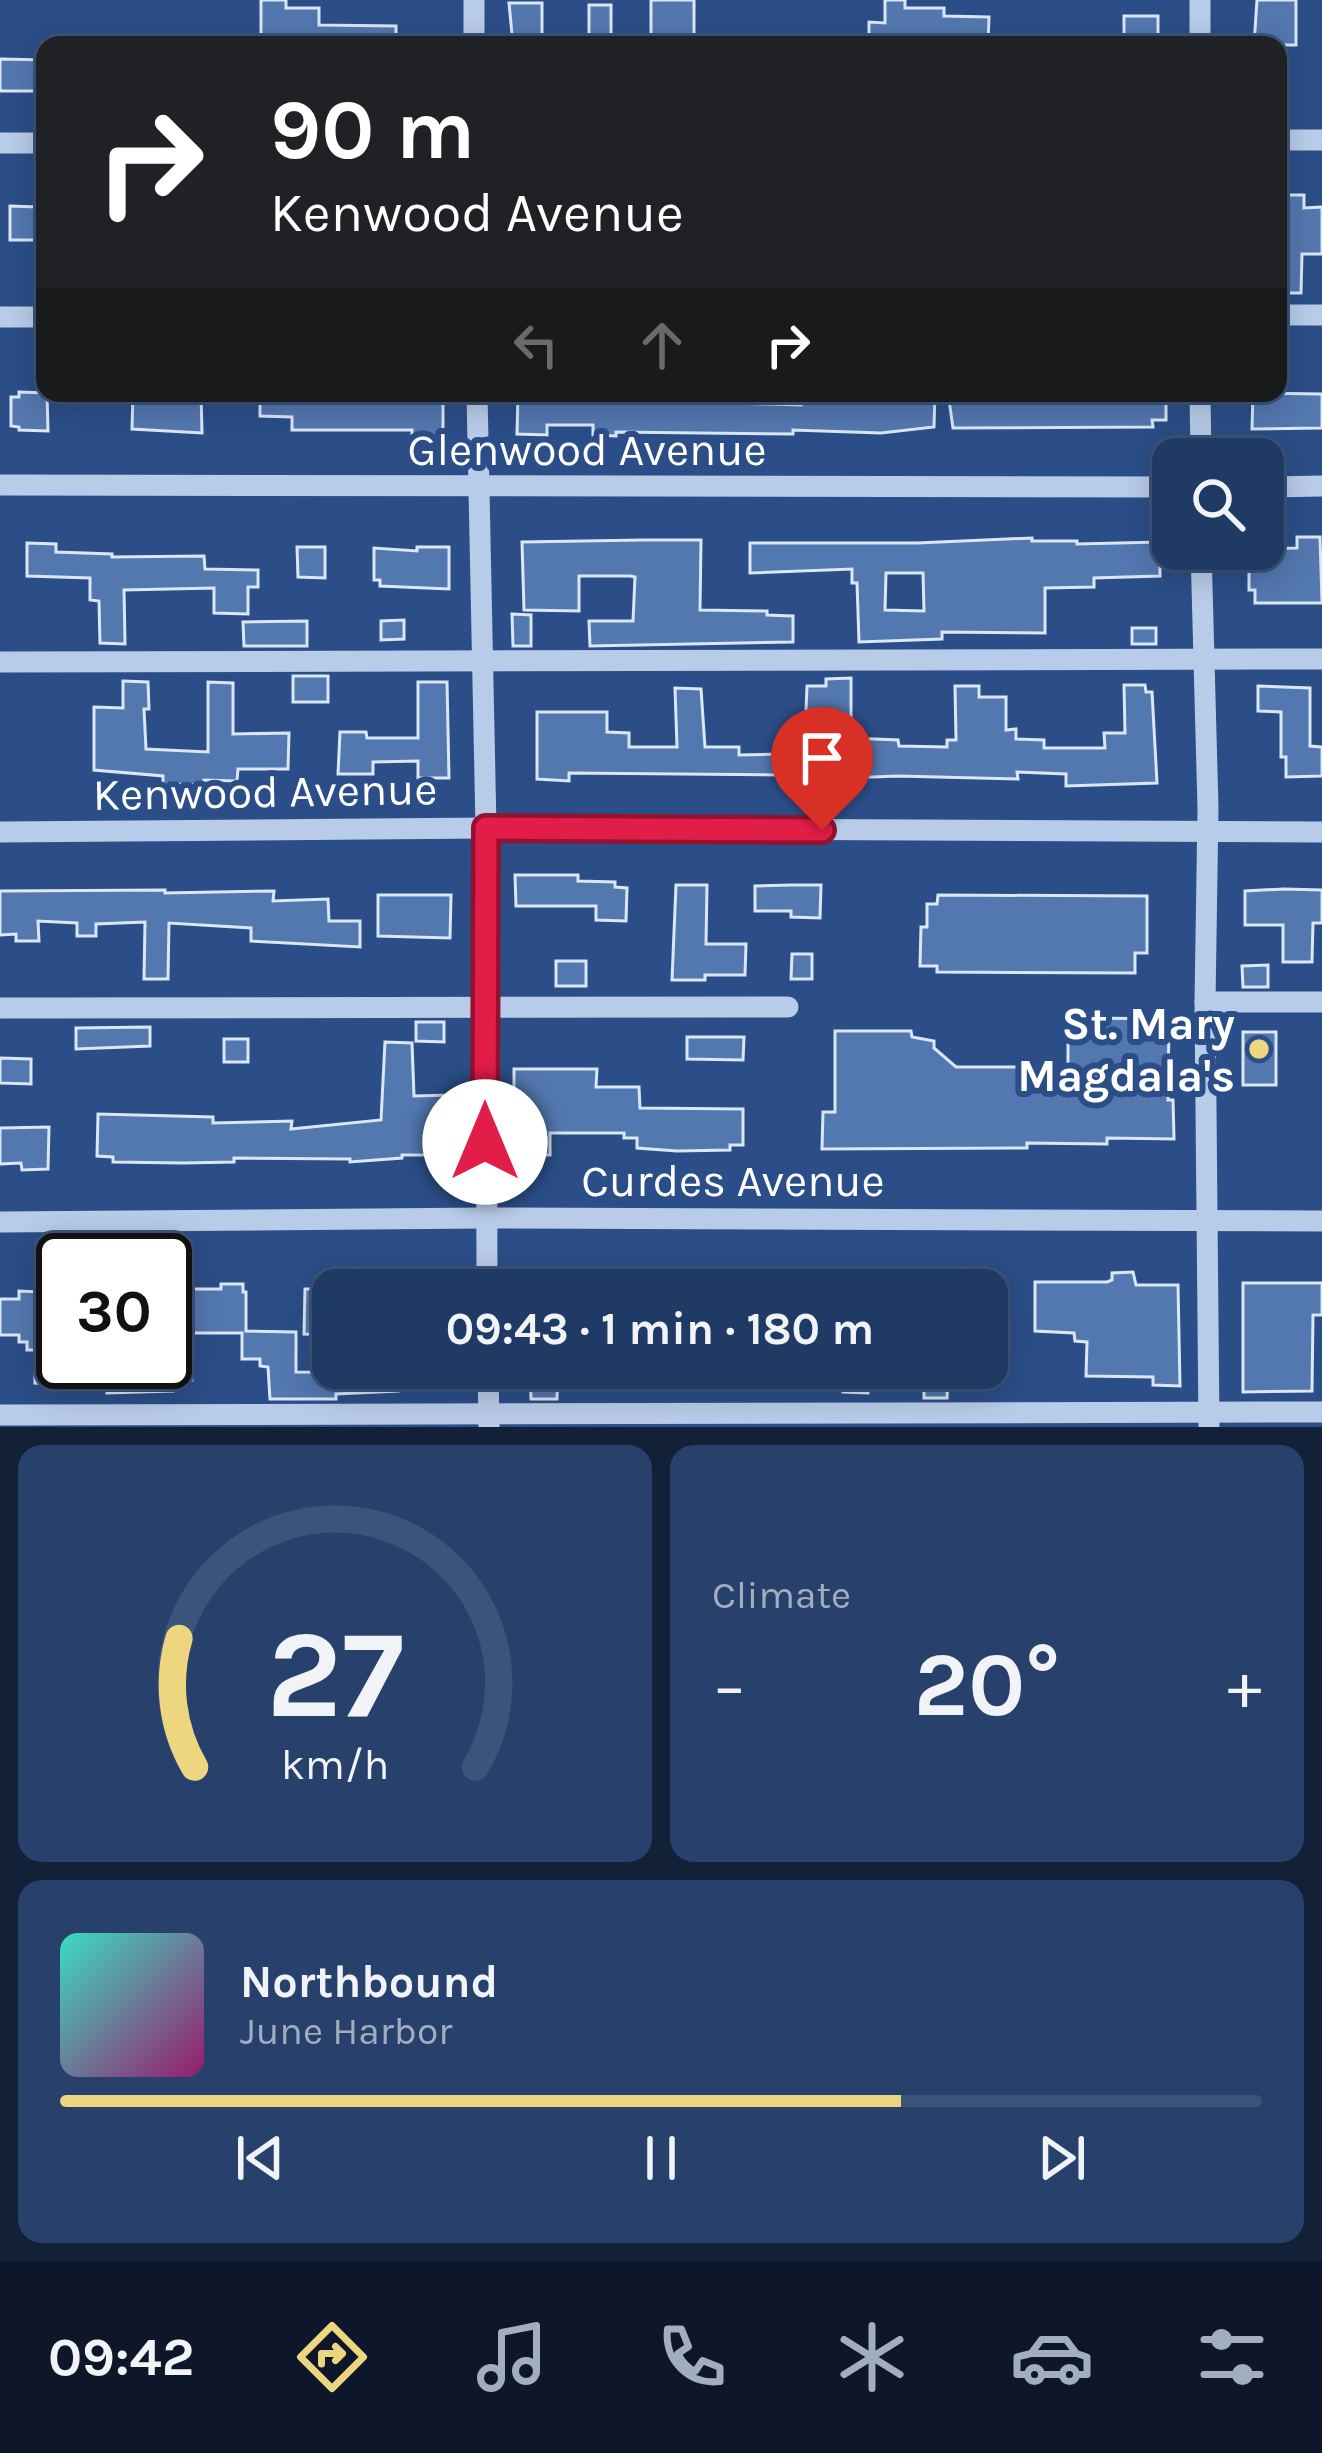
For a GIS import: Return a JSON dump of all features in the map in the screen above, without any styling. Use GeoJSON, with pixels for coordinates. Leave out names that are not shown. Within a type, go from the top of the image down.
{"type":"FeatureCollection","features":[{"type":"Feature","properties":{"kind":"street"},"geometry":{"type":"LineString","coordinates":[[474,0],[474,36]]}},
{"type":"Feature","properties":{"kind":"street"},"geometry":{"type":"LineString","coordinates":[[1200,0],[1200,36]]}},
{"type":"Feature","properties":{"kind":"street"},"geometry":{"type":"LineString","coordinates":[[1287,140],[1322,140]]}},
{"type":"Feature","properties":{"kind":"street"},"geometry":{"type":"LineString","coordinates":[[0,143],[36,143]]}},
{"type":"Feature","properties":{"kind":"street"},"geometry":{"type":"LineString","coordinates":[[1287,315],[1322,315]]}},
{"type":"Feature","properties":{"kind":"street"},"geometry":{"type":"LineString","coordinates":[[0,317],[36,317]]}},
{"type":"Feature","properties":{"kind":"street"},"geometry":{"type":"LineString","coordinates":[[477,402],[486,828],[486,1269]]}},
{"type":"Feature","properties":{"kind":"street"},"geometry":{"type":"LineString","coordinates":[[1200,402],[1201,438]]}},
{"type":"Feature","properties":{"kind":"street","name":"Glenwood Avenue"},"geometry":{"type":"LineString","coordinates":[[0,485],[1152,487]]}},
{"type":"Feature","properties":{"kind":"street"},"geometry":{"type":"LineString","coordinates":[[1284,487],[1322,486]]}},
{"type":"Feature","properties":{"kind":"street"},"geometry":{"type":"LineString","coordinates":[[1201,570],[1209,1419]]}},
{"type":"Feature","properties":{"kind":"street"},"geometry":{"type":"LineString","coordinates":[[0,662],[1322,659]]}},
{"type":"Feature","properties":{"kind":"street","name":"Kenwood Avenue"},"geometry":{"type":"LineString","coordinates":[[0,832],[486,828],[1322,832]]}},
{"type":"Feature","properties":{"kind":"street"},"geometry":{"type":"LineString","coordinates":[[1205,1002],[1322,1001]]}},
{"type":"Feature","properties":{"kind":"street"},"geometry":{"type":"LineString","coordinates":[[0,1007],[788,1007]]}},
{"type":"Feature","properties":{"kind":"street","name":"Curdes Avenue"},"geometry":{"type":"LineString","coordinates":[[0,1222],[485,1218],[1322,1221]]}},
{"type":"Feature","properties":{"kind":"street"},"geometry":{"type":"LineString","coordinates":[[488,1389],[489,1420]]}},
{"type":"Feature","properties":{"kind":"street"},"geometry":{"type":"LineString","coordinates":[[0,1415],[1209,1419],[1322,1412]]}},
{"type":"Feature","properties":{"kind":"building"},"geometry":{"type":"Polygon","coordinates":[[[261,0],[286,0],[286,8],[319,8],[319,25],[396,26],[396,36],[261,36],[261,0]]]}},
{"type":"Feature","properties":{"kind":"building"},"geometry":{"type":"Polygon","coordinates":[[[651,0],[694,0],[694,36],[651,36],[651,0]]]}},
{"type":"Feature","properties":{"kind":"building"},"geometry":{"type":"Polygon","coordinates":[[[885,0],[905,0],[905,8],[944,8],[944,16],[989,17],[988,36],[869,36],[869,22],[885,23],[885,0]]]}},
{"type":"Feature","properties":{"kind":"building"},"geometry":{"type":"Polygon","coordinates":[[[1257,0],[1296,0],[1296,45],[1287,45],[1287,36],[1255,36],[1257,0]]]}},
{"type":"Feature","properties":{"kind":"building"},"geometry":{"type":"Polygon","coordinates":[[[509,3],[542,3],[542,36],[512,36],[509,3]]]}},
{"type":"Feature","properties":{"kind":"building"},"geometry":{"type":"Polygon","coordinates":[[[589,5],[611,5],[611,36],[589,36],[589,5]]]}},
{"type":"Feature","properties":{"kind":"building"},"geometry":{"type":"Polygon","coordinates":[[[1124,16],[1158,16],[1158,36],[1124,36],[1124,16]]]}},
{"type":"Feature","properties":{"kind":"building"},"geometry":{"type":"Polygon","coordinates":[[[0,59],[36,60],[36,91],[0,91],[0,59]]]}},
{"type":"Feature","properties":{"kind":"building"},"geometry":{"type":"Polygon","coordinates":[[[1287,195],[1304,195],[1304,208],[1322,207],[1322,254],[1302,254],[1301,293],[1287,293],[1287,195]]]}},
{"type":"Feature","properties":{"kind":"building"},"geometry":{"type":"Polygon","coordinates":[[[10,206],[36,207],[36,240],[10,240],[10,206]]]}},
{"type":"Feature","properties":{"kind":"building"},"geometry":{"type":"Polygon","coordinates":[[[19,392],[36,393],[36,402],[47,402],[48,431],[11,426],[11,397],[19,397],[19,392]]]}},
{"type":"Feature","properties":{"kind":"building"},"geometry":{"type":"Polygon","coordinates":[[[1287,393],[1322,394],[1322,428],[1252,429],[1253,402],[1287,402],[1287,393]]]}},
{"type":"Feature","properties":{"kind":"building"},"geometry":{"type":"Polygon","coordinates":[[[133,402],[201,402],[202,433],[132,429],[133,402]]]}},
{"type":"Feature","properties":{"kind":"building"},"geometry":{"type":"Polygon","coordinates":[[[260,402],[443,402],[443,436],[412,437],[412,430],[292,430],[292,417],[260,416],[260,402]]]}},
{"type":"Feature","properties":{"kind":"building"},"geometry":{"type":"Polygon","coordinates":[[[518,402],[935,402],[934,427],[881,433],[616,432],[616,436],[593,435],[593,425],[547,425],[547,435],[517,434],[518,402]]]}},
{"type":"Feature","properties":{"kind":"building"},"geometry":{"type":"Polygon","coordinates":[[[949,402],[1166,402],[1166,420],[1152,420],[1153,427],[953,428],[949,402]]]}},
{"type":"Feature","properties":{"kind":"building"},"geometry":{"type":"Polygon","coordinates":[[[1297,537],[1320,537],[1322,603],[1255,603],[1249,570],[1284,570],[1284,548],[1297,548],[1297,537]]]}},
{"type":"Feature","properties":{"kind":"building"},"geometry":{"type":"Polygon","coordinates":[[[1032,538],[1077,544],[1152,542],[1152,570],[1160,570],[1160,576],[1094,578],[1094,587],[1045,588],[1045,633],[942,632],[942,639],[859,642],[857,583],[852,583],[852,569],[750,573],[750,543],[1032,538]],[[886,573],[885,610],[924,611],[923,573],[886,573]]]}},
{"type":"Feature","properties":{"kind":"building"},"geometry":{"type":"Polygon","coordinates":[[[701,540],[700,610],[793,616],[793,642],[590,646],[589,621],[633,621],[635,577],[630,576],[579,576],[579,611],[524,610],[522,542],[701,540]]]}},
{"type":"Feature","properties":{"kind":"building"},"geometry":{"type":"Polygon","coordinates":[[[27,543],[56,544],[56,552],[112,557],[204,556],[205,569],[258,570],[258,587],[248,587],[248,614],[214,613],[214,588],[124,590],[125,644],[100,643],[99,601],[90,600],[90,578],[27,576],[27,543]]]}},
{"type":"Feature","properties":{"kind":"building"},"geometry":{"type":"Polygon","coordinates":[[[297,547],[325,547],[325,578],[298,577],[297,547]]]}},
{"type":"Feature","properties":{"kind":"building"},"geometry":{"type":"Polygon","coordinates":[[[417,547],[449,547],[449,589],[380,586],[380,580],[374,580],[374,548],[417,551],[417,547]]]}},
{"type":"Feature","properties":{"kind":"building"},"geometry":{"type":"Polygon","coordinates":[[[512,614],[531,615],[531,646],[513,646],[512,614]]]}},
{"type":"Feature","properties":{"kind":"building"},"geometry":{"type":"Polygon","coordinates":[[[404,620],[404,639],[381,640],[381,621],[404,620]]]}},
{"type":"Feature","properties":{"kind":"building"},"geometry":{"type":"Polygon","coordinates":[[[307,621],[307,646],[244,646],[243,622],[307,621]]]}},
{"type":"Feature","properties":{"kind":"building"},"geometry":{"type":"Polygon","coordinates":[[[1132,628],[1156,628],[1156,644],[1132,644],[1132,628]]]}},
{"type":"Feature","properties":{"kind":"building"},"geometry":{"type":"Polygon","coordinates":[[[293,676],[328,676],[328,702],[293,702],[293,676]]]}},
{"type":"Feature","properties":{"kind":"building"},"geometry":{"type":"Polygon","coordinates":[[[851,678],[851,738],[898,740],[899,746],[947,747],[947,740],[956,740],[955,686],[979,686],[979,697],[1006,697],[1006,730],[1016,729],[1016,739],[1044,740],[1044,748],[1105,748],[1104,733],[1125,733],[1124,685],[1145,685],[1146,692],[1152,692],[1157,783],[1066,786],[1066,774],[1017,772],[1018,779],[780,780],[780,775],[569,773],[569,781],[537,779],[537,712],[607,712],[607,732],[629,733],[629,747],[677,747],[675,688],[701,689],[705,747],[739,747],[739,755],[780,754],[779,742],[791,742],[791,735],[805,736],[807,686],[851,678]]]}},
{"type":"Feature","properties":{"kind":"building"},"geometry":{"type":"Polygon","coordinates":[[[123,681],[148,682],[146,749],[208,752],[208,682],[233,683],[233,734],[289,733],[288,769],[238,769],[237,781],[204,780],[203,785],[163,784],[163,776],[94,770],[94,707],[123,708],[123,681]]]}},
{"type":"Feature","properties":{"kind":"building"},"geometry":{"type":"Polygon","coordinates":[[[418,682],[447,682],[449,778],[418,778],[418,761],[373,762],[373,774],[338,774],[340,732],[366,732],[367,738],[418,738],[418,682]]]}},
{"type":"Feature","properties":{"kind":"building"},"geometry":{"type":"Polygon","coordinates":[[[1258,686],[1310,688],[1310,746],[1322,747],[1322,776],[1286,777],[1281,712],[1258,711],[1258,686]]]}},
{"type":"Feature","properties":{"kind":"building"},"geometry":{"type":"Polygon","coordinates":[[[515,875],[578,875],[578,881],[615,882],[615,887],[627,888],[626,921],[596,920],[596,906],[516,906],[515,875]]]}},
{"type":"Feature","properties":{"kind":"building"},"geometry":{"type":"Polygon","coordinates":[[[676,885],[707,885],[706,944],[746,944],[745,975],[672,980],[676,885]]]}},
{"type":"Feature","properties":{"kind":"building"},"geometry":{"type":"Polygon","coordinates":[[[821,885],[820,918],[791,917],[791,911],[755,911],[755,886],[821,885]]]}},
{"type":"Feature","properties":{"kind":"building"},"geometry":{"type":"Polygon","coordinates":[[[1322,890],[1322,923],[1313,923],[1312,962],[1283,962],[1283,925],[1245,925],[1245,891],[1322,890]]]}},
{"type":"Feature","properties":{"kind":"building"},"geometry":{"type":"Polygon","coordinates":[[[0,891],[274,891],[273,901],[328,899],[329,921],[360,921],[360,947],[251,941],[251,928],[169,923],[168,979],[144,979],[145,922],[96,924],[96,936],[77,936],[77,923],[38,921],[39,941],[0,935],[0,891]]]}},
{"type":"Feature","properties":{"kind":"building"},"geometry":{"type":"Polygon","coordinates":[[[378,895],[451,895],[450,938],[378,936],[378,895]]]}},
{"type":"Feature","properties":{"kind":"building"},"geometry":{"type":"Polygon","coordinates":[[[938,895],[1147,896],[1147,953],[1135,953],[1135,973],[937,972],[937,966],[920,966],[921,927],[927,927],[927,904],[937,904],[938,895]]]}},
{"type":"Feature","properties":{"kind":"building"},"geometry":{"type":"Polygon","coordinates":[[[792,954],[812,954],[812,979],[791,979],[792,954]]]}},
{"type":"Feature","properties":{"kind":"building"},"geometry":{"type":"Polygon","coordinates":[[[556,961],[586,961],[586,986],[556,986],[556,961]]]}},
{"type":"Feature","properties":{"kind":"building"},"geometry":{"type":"Polygon","coordinates":[[[1268,965],[1268,987],[1243,987],[1242,966],[1268,965]]]}},
{"type":"Feature","properties":{"kind":"building"},"geometry":{"type":"Polygon","coordinates":[[[1089,1018],[1169,1019],[1168,1100],[1173,1100],[1174,1139],[1107,1138],[1107,1144],[1027,1143],[1027,1148],[822,1149],[823,1112],[835,1112],[835,1031],[911,1031],[912,1037],[934,1041],[934,1048],[956,1067],[1026,1067],[1027,1078],[1068,1078],[1068,1024],[1088,1023],[1089,1018]]]}},
{"type":"Feature","properties":{"kind":"building"},"geometry":{"type":"Polygon","coordinates":[[[416,1022],[444,1022],[444,1042],[416,1041],[416,1022]]]}},
{"type":"Feature","properties":{"kind":"building"},"geometry":{"type":"Polygon","coordinates":[[[150,1027],[150,1046],[76,1049],[76,1028],[150,1027]]]}},
{"type":"Feature","properties":{"kind":"building","name":"St. Mary Magdala's"},"geometry":{"type":"Polygon","coordinates":[[[1243,1032],[1276,1032],[1276,1085],[1243,1085],[1243,1032]]]}},
{"type":"Feature","properties":{"kind":"building"},"geometry":{"type":"Polygon","coordinates":[[[687,1037],[744,1037],[743,1060],[687,1059],[687,1037]]]}},
{"type":"Feature","properties":{"kind":"building"},"geometry":{"type":"Polygon","coordinates":[[[224,1039],[248,1039],[248,1062],[224,1062],[224,1039]]]}},
{"type":"Feature","properties":{"kind":"building"},"geometry":{"type":"Polygon","coordinates":[[[385,1042],[412,1043],[414,1096],[451,1095],[451,1155],[350,1162],[234,1158],[234,1162],[183,1163],[113,1162],[113,1157],[97,1156],[98,1114],[213,1117],[213,1123],[292,1121],[291,1129],[381,1120],[385,1042]]]}},
{"type":"Feature","properties":{"kind":"building"},"geometry":{"type":"Polygon","coordinates":[[[0,1058],[31,1059],[31,1084],[0,1083],[0,1058]]]}},
{"type":"Feature","properties":{"kind":"building"},"geometry":{"type":"Polygon","coordinates":[[[514,1069],[597,1069],[596,1087],[639,1087],[640,1108],[743,1109],[743,1145],[730,1145],[730,1150],[677,1151],[637,1148],[637,1138],[624,1138],[624,1133],[550,1133],[550,1155],[514,1155],[514,1069]]]}},
{"type":"Feature","properties":{"kind":"building"},"geometry":{"type":"Polygon","coordinates":[[[49,1127],[48,1169],[22,1170],[21,1163],[0,1164],[0,1128],[49,1127]]]}},
{"type":"Feature","properties":{"kind":"building"},"geometry":{"type":"Polygon","coordinates":[[[1133,1272],[1136,1285],[1178,1285],[1180,1386],[1153,1385],[1153,1377],[1086,1376],[1087,1342],[1075,1341],[1074,1333],[1035,1331],[1035,1282],[1107,1282],[1112,1273],[1133,1272]]]}},
{"type":"Feature","properties":{"kind":"building"},"geometry":{"type":"Polygon","coordinates":[[[1243,1283],[1322,1283],[1322,1315],[1313,1315],[1312,1391],[1243,1392],[1243,1283]]]}},
{"type":"Feature","properties":{"kind":"building"},"geometry":{"type":"Polygon","coordinates":[[[221,1284],[243,1284],[246,1331],[296,1332],[296,1372],[312,1372],[312,1389],[398,1391],[336,1394],[336,1399],[270,1399],[268,1367],[260,1366],[260,1359],[242,1359],[242,1333],[192,1333],[192,1289],[221,1289],[221,1284]]]}},
{"type":"Feature","properties":{"kind":"building"},"geometry":{"type":"Polygon","coordinates":[[[305,1289],[312,1289],[312,1334],[304,1334],[305,1289]]]}},
{"type":"Feature","properties":{"kind":"building"},"geometry":{"type":"Polygon","coordinates":[[[19,1291],[36,1292],[36,1383],[35,1350],[27,1350],[27,1342],[19,1342],[19,1335],[0,1335],[0,1299],[19,1299],[19,1291]]]}},
{"type":"Feature","properties":{"kind":"building"},"geometry":{"type":"Polygon","coordinates":[[[107,1389],[173,1389],[173,1391],[107,1393],[107,1389]]]}},
{"type":"Feature","properties":{"kind":"building"},"geometry":{"type":"Polygon","coordinates":[[[531,1389],[557,1389],[557,1399],[531,1399],[531,1389]]]}},
{"type":"Feature","properties":{"kind":"building"},"geometry":{"type":"Polygon","coordinates":[[[924,1389],[947,1389],[947,1398],[924,1398],[924,1389]]]}},
{"type":"Feature","properties":{"kind":"place","name":"St. Mary Magdala's"},"geometry":{"type":"Point","coordinates":[1259,1049]}},
{"type":"Feature","properties":{"kind":"route"},"geometry":{"type":"LineString","coordinates":[[485,1142],[486,828],[822,830]]}}]}
